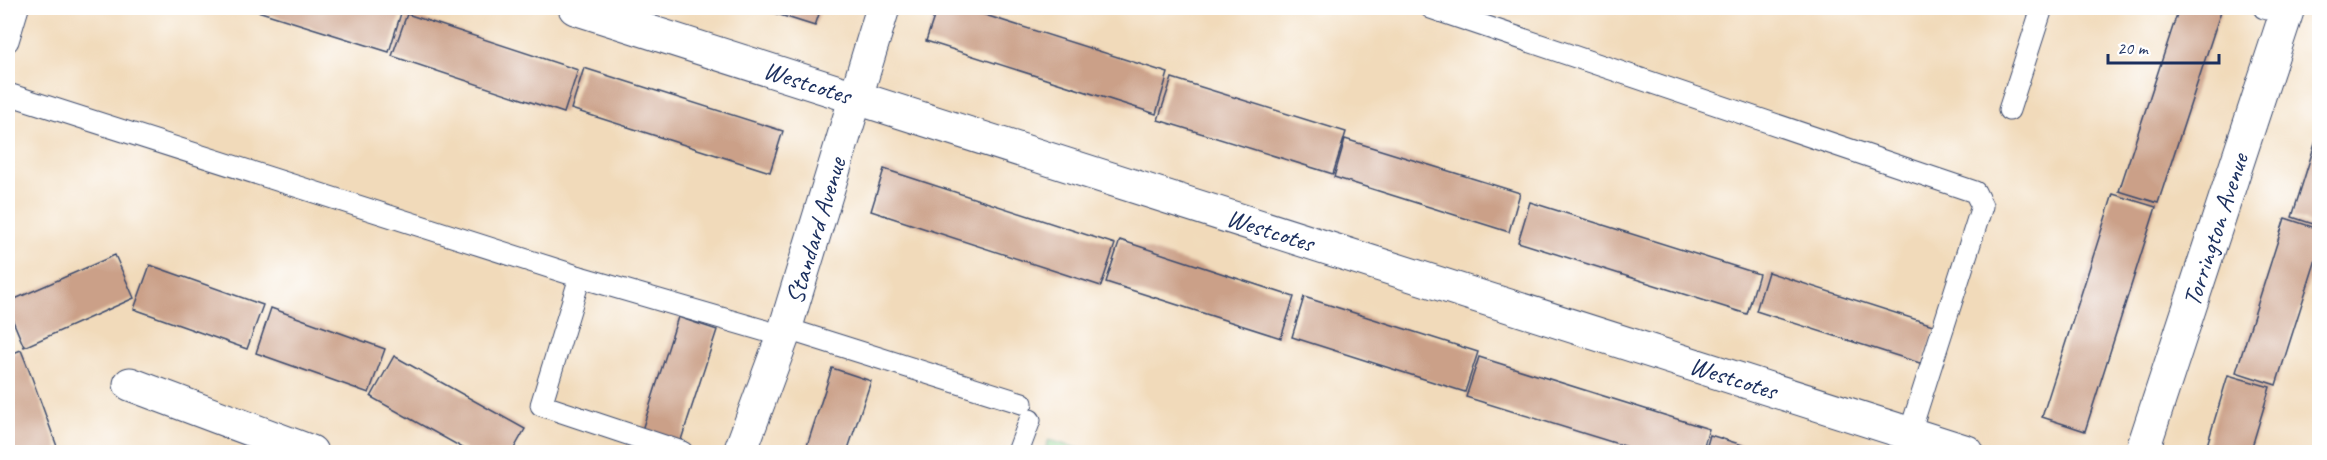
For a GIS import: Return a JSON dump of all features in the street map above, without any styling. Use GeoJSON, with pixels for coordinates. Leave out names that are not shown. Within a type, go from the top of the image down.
{"type":"FeatureCollection","features":[{"type":"Feature","properties":{"kind":"street","name":"Westcotes"},"geometry":{"type":"LineString","coordinates":[[575,8],[1967,453]]}},
{"type":"Feature","properties":{"kind":"street","name":"Standard Avenue"},"geometry":{"type":"LineString","coordinates":[[740,453],[784,332],[854,96],[883,8]]}},
{"type":"Feature","properties":{"kind":"street","name":"Torrington Avenue"},"geometry":{"type":"LineString","coordinates":[[2142,453],[2279,10]]}},
{"type":"Feature","properties":{"kind":"street"},"geometry":{"type":"LineString","coordinates":[[130,384],[311,453]]}},
{"type":"Feature","properties":{"kind":"lane"},"geometry":{"type":"LineString","coordinates":[[8,42],[18,8]]}},
{"type":"Feature","properties":{"kind":"lane"},"geometry":{"type":"LineString","coordinates":[[1431,8],[1975,192],[1982,206],[1909,435]]}},
{"type":"Feature","properties":{"kind":"lane"},"geometry":{"type":"LineString","coordinates":[[2009,110],[2042,8]]}},
{"type":"Feature","properties":{"kind":"lane"},"geometry":{"type":"LineString","coordinates":[[8,94],[580,276],[784,332],[1026,411],[1018,453]]}},
{"type":"Feature","properties":{"kind":"lane"},"geometry":{"type":"LineString","coordinates":[[580,276],[541,405],[682,453]]}},
{"type":"Feature","properties":{"kind":"green space"},"geometry":{"type":"Polygon","coordinates":[[[1049,440],[1090,452],[1044,452],[1049,440]]]}},
{"type":"Feature","properties":{"kind":"building"},"geometry":{"type":"Polygon","coordinates":[[[248,8],[395,8],[402,10],[389,52],[248,8]]]}},
{"type":"Feature","properties":{"kind":"building"},"geometry":{"type":"Polygon","coordinates":[[[758,8],[821,8],[815,26],[758,8]]]}},
{"type":"Feature","properties":{"kind":"building"},"geometry":{"type":"Polygon","coordinates":[[[937,8],[963,8],[1168,73],[1156,114],[926,41],[937,8]]]}},
{"type":"Feature","properties":{"kind":"building"},"geometry":{"type":"Polygon","coordinates":[[[2179,8],[2212,8],[2221,11],[2158,203],[2119,191],[2179,8]]]}},
{"type":"Feature","properties":{"kind":"building"},"geometry":{"type":"Polygon","coordinates":[[[407,14],[578,70],[564,113],[392,56],[407,14]]]}},
{"type":"Feature","properties":{"kind":"building"},"geometry":{"type":"Polygon","coordinates":[[[584,68],[783,131],[770,172],[571,109],[584,68]]]}},
{"type":"Feature","properties":{"kind":"building"},"geometry":{"type":"Polygon","coordinates":[[[1172,78],[1346,132],[1333,174],[1158,120],[1172,78]]]}},
{"type":"Feature","properties":{"kind":"building"},"geometry":{"type":"Polygon","coordinates":[[[2319,131],[2319,226],[2292,217],[2319,131]]]}},
{"type":"Feature","properties":{"kind":"building"},"geometry":{"type":"Polygon","coordinates":[[[1345,139],[1520,193],[1509,232],[1334,177],[1345,139]]]}},
{"type":"Feature","properties":{"kind":"building"},"geometry":{"type":"Polygon","coordinates":[[[884,169],[1115,244],[1101,286],[871,211],[884,169]]]}},
{"type":"Feature","properties":{"kind":"building"},"geometry":{"type":"Polygon","coordinates":[[[2113,194],[2156,207],[2085,431],[2042,417],[2113,194]]]}},
{"type":"Feature","properties":{"kind":"building"},"geometry":{"type":"Polygon","coordinates":[[[1530,202],[1759,274],[1747,314],[1518,242],[1530,202]]]}},
{"type":"Feature","properties":{"kind":"building"},"geometry":{"type":"Polygon","coordinates":[[[2285,218],[2319,229],[2319,250],[2276,385],[2236,372],[2285,218]]]}},
{"type":"Feature","properties":{"kind":"building"},"geometry":{"type":"Polygon","coordinates":[[[1120,240],[1294,297],[1281,338],[1106,282],[1120,240]]]}},
{"type":"Feature","properties":{"kind":"building"},"geometry":{"type":"Polygon","coordinates":[[[115,255],[134,298],[24,347],[8,309],[8,302],[115,255]]]}},
{"type":"Feature","properties":{"kind":"building"},"geometry":{"type":"Polygon","coordinates":[[[150,265],[263,305],[247,349],[134,309],[150,265]]]}},
{"type":"Feature","properties":{"kind":"building"},"geometry":{"type":"Polygon","coordinates":[[[1768,272],[1936,326],[1923,364],[1756,311],[1768,272]]]}},
{"type":"Feature","properties":{"kind":"building"},"geometry":{"type":"Polygon","coordinates":[[[1304,297],[1478,352],[1465,392],[1292,337],[1304,297]]]}},
{"type":"Feature","properties":{"kind":"building"},"geometry":{"type":"Polygon","coordinates":[[[271,308],[385,349],[369,393],[256,353],[271,308]]]}},
{"type":"Feature","properties":{"kind":"building"},"geometry":{"type":"Polygon","coordinates":[[[678,317],[717,330],[680,443],[642,430],[678,317]]]}},
{"type":"Feature","properties":{"kind":"building"},"geometry":{"type":"Polygon","coordinates":[[[21,350],[59,452],[9,452],[8,355],[21,350]]]}},
{"type":"Feature","properties":{"kind":"building"},"geometry":{"type":"Polygon","coordinates":[[[394,356],[525,429],[512,452],[470,452],[371,397],[394,356]]]}},
{"type":"Feature","properties":{"kind":"building"},"geometry":{"type":"Polygon","coordinates":[[[1479,357],[1709,429],[1702,452],[1644,452],[1466,397],[1479,357]]]}},
{"type":"Feature","properties":{"kind":"building"},"geometry":{"type":"Polygon","coordinates":[[[832,368],[871,381],[847,452],[805,452],[832,368]]]}},
{"type":"Feature","properties":{"kind":"building"},"geometry":{"type":"Polygon","coordinates":[[[2228,375],[2270,387],[2250,452],[2205,452],[2228,375]]]}},
{"type":"Feature","properties":{"kind":"building"},"geometry":{"type":"Polygon","coordinates":[[[1710,435],[1765,452],[1705,452],[1710,435]]]}},
{"type":"Feature","properties":{"kind":"building"},"geometry":{"type":"Polygon","coordinates":[[[635,438],[659,452],[627,452],[635,438]]]}}]}
